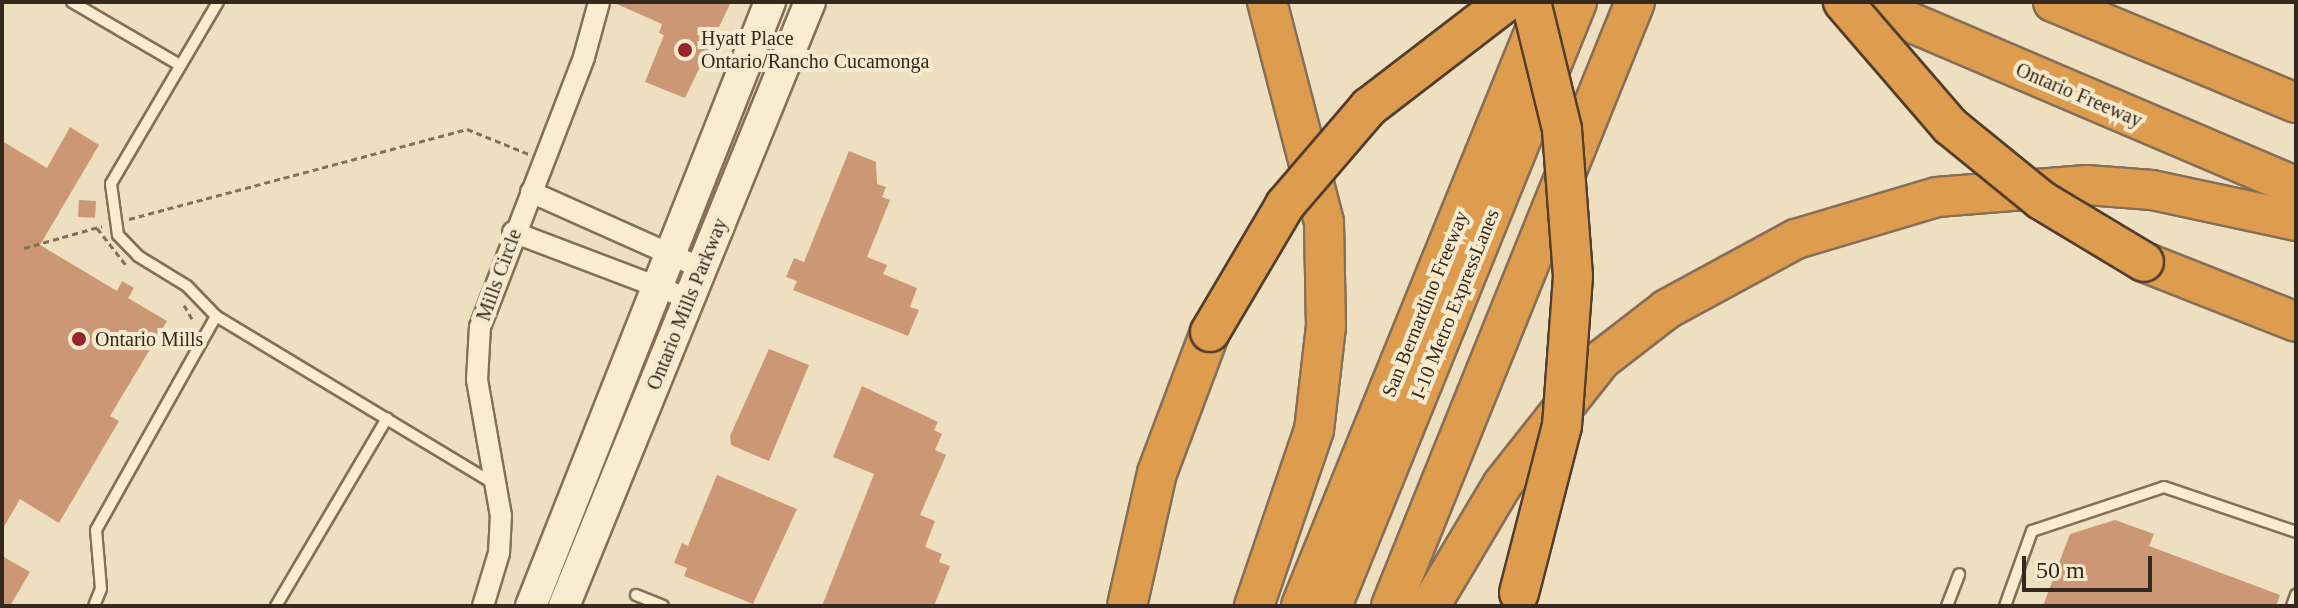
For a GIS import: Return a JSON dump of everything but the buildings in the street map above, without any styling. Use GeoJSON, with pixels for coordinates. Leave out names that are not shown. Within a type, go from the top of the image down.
{"type":"FeatureCollection","features":[{"type":"Feature","properties":{"kind":"highway"},"geometry":{"type":"LineString","coordinates":[[1254,606],[1314,430],[1326,327],[1324,222],[1267,2]]}},
{"type":"Feature","properties":{"kind":"highway"},"geometry":{"type":"LineString","coordinates":[[1127,606],[1157,473],[1210,332],[1285,205],[1369,107],[1506,2]]}},
{"type":"Feature","properties":{"kind":"highway"},"geometry":{"type":"LineString","coordinates":[[1516,599],[1562,426],[1573,276],[1562,129],[1531,2]]}},
{"type":"Feature","properties":{"kind":"highway","name":"San Bernardino Freeway"},"geometry":{"type":"LineString","coordinates":[[1301,606],[1546,2]]}},
{"type":"Feature","properties":{"kind":"highway","name":"I-10 Metro ExpressLanes"},"geometry":{"type":"LineString","coordinates":[[1332,606],[1577,2]]}},
{"type":"Feature","properties":{"kind":"highway"},"geometry":{"type":"LineString","coordinates":[[1391,606],[1635,2]]}},
{"type":"Feature","properties":{"kind":"highway"},"geometry":{"type":"LineString","coordinates":[[1843,2],[1950,126],[2041,200],[2144,262],[2296,322]]}},
{"type":"Feature","properties":{"kind":"highway","name":"Ontario Freeway"},"geometry":{"type":"LineString","coordinates":[[1863,2],[2296,187]]}},
{"type":"Feature","properties":{"kind":"highway"},"geometry":{"type":"LineString","coordinates":[[2053,2],[2296,103]]}},
{"type":"Feature","properties":{"kind":"highway"},"geometry":{"type":"LineString","coordinates":[[1430,606],[1502,485],[1601,360],[1667,309],[1796,239],[1937,197],[2087,185],[2152,190],[2296,221]]}},
{"type":"Feature","properties":{"kind":"main road","name":"Ontario Mills Parkway"},"geometry":{"type":"LineString","coordinates":[[531,606],[770,2]]}},
{"type":"Feature","properties":{"kind":"main road","name":"Ontario Mills Parkway"},"geometry":{"type":"LineString","coordinates":[[564,606],[810,2]]}},
{"type":"Feature","properties":{"kind":"street","name":"Mills Circle"},"geometry":{"type":"LineString","coordinates":[[483,606],[499,553],[500,487],[477,369],[483,312],[531,192],[599,2]]}},
{"type":"Feature","properties":{"kind":"street"},"geometry":{"type":"LineString","coordinates":[[531,192],[701,268]]}},
{"type":"Feature","properties":{"kind":"street"},"geometry":{"type":"LineString","coordinates":[[513,232],[689,299]]}},
{"type":"Feature","properties":{"kind":"lane"},"geometry":{"type":"LineString","coordinates":[[72,2],[180,65]]}},
{"type":"Feature","properties":{"kind":"lane"},"geometry":{"type":"LineString","coordinates":[[218,2],[111,184],[112,223],[130,250],[187,286],[216,316],[500,487]]}},
{"type":"Feature","properties":{"kind":"lane"},"geometry":{"type":"LineString","coordinates":[[94,606],[101,589],[96,530],[216,316]]}},
{"type":"Feature","properties":{"kind":"lane"},"geometry":{"type":"LineString","coordinates":[[276,606],[387,418]]}},
{"type":"Feature","properties":{"kind":"lane"},"geometry":{"type":"LineString","coordinates":[[2005,606],[2032,531],[2164,487],[2296,532]]}},
{"type":"Feature","properties":{"kind":"lane"},"geometry":{"type":"LineString","coordinates":[[1947,606],[1959,574]]}},
{"type":"Feature","properties":{"kind":"lane"},"geometry":{"type":"LineString","coordinates":[[636,595],[663,606]]}},
{"type":"Feature","properties":{"kind":"lane"},"geometry":{"type":"LineString","coordinates":[[2292,606],[2296,595]]}},
{"type":"Feature","properties":{"kind":"path"},"geometry":{"type":"LineString","coordinates":[[24,248],[467,129],[543,159]]}},
{"type":"Feature","properties":{"kind":"place","name":"Hyatt Place Ontario/Rancho Cucamonga"},"geometry":{"type":"Point","coordinates":[685,50]}},
{"type":"Feature","properties":{"kind":"place","name":"Ontario Mills"},"geometry":{"type":"Point","coordinates":[79,339]}}]}
